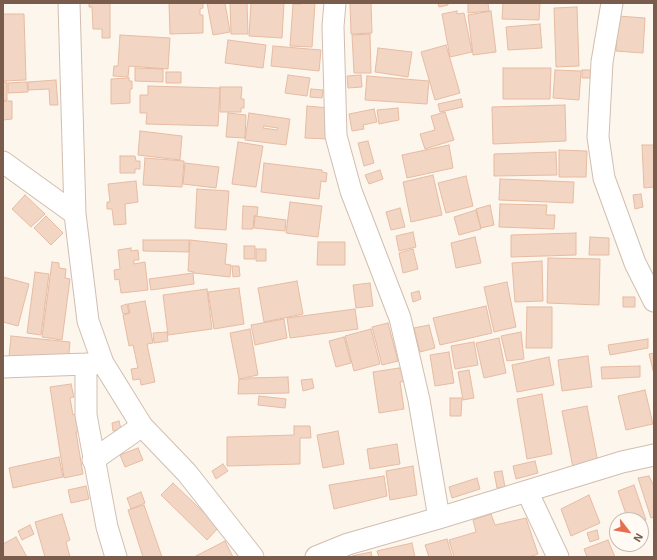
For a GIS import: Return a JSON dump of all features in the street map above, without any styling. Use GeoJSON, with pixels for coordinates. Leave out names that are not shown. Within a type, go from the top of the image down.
{"type":"FeatureCollection","features":[{"type":"Feature","properties":{"kind":"street"},"geometry":{"type":"LineString","coordinates":[[69,3],[75,214],[94,364],[86,415],[107,527],[116,557]]}},
{"type":"Feature","properties":{"kind":"street"},"geometry":{"type":"LineString","coordinates":[[335,3],[333,26],[336,136],[351,191],[400,318],[419,400],[439,518]]}},
{"type":"Feature","properties":{"kind":"street"},"geometry":{"type":"LineString","coordinates":[[612,3],[602,62],[598,137],[604,178],[635,263],[654,301]]}},
{"type":"Feature","properties":{"kind":"street"},"geometry":{"type":"LineString","coordinates":[[3,162],[75,214]]}},
{"type":"Feature","properties":{"kind":"street"},"geometry":{"type":"LineString","coordinates":[[3,367],[94,364]]}},
{"type":"Feature","properties":{"kind":"street"},"geometry":{"type":"LineString","coordinates":[[94,364],[142,426],[187,473],[253,557]]}},
{"type":"Feature","properties":{"kind":"street"},"geometry":{"type":"LineString","coordinates":[[94,460],[142,426]]}},
{"type":"Feature","properties":{"kind":"street"},"geometry":{"type":"LineString","coordinates":[[316,557],[348,544],[622,462],[654,455]]}},
{"type":"Feature","properties":{"kind":"street"},"geometry":{"type":"LineString","coordinates":[[527,491],[558,557]]}},
{"type":"Feature","properties":{"kind":"building"},"geometry":{"type":"Polygon","coordinates":[[[89,3],[110,3],[110,38],[102,38],[102,29],[93,29],[92,7],[89,7],[89,3]]]}},
{"type":"Feature","properties":{"kind":"building"},"geometry":{"type":"Polygon","coordinates":[[[169,3],[203,3],[203,8],[200,9],[200,15],[203,15],[203,33],[170,34],[169,3]]]}},
{"type":"Feature","properties":{"kind":"building"},"geometry":{"type":"Polygon","coordinates":[[[207,3],[225,3],[230,32],[213,35],[207,3]]]}},
{"type":"Feature","properties":{"kind":"building"},"geometry":{"type":"Polygon","coordinates":[[[230,3],[247,3],[248,34],[231,34],[230,3]]]}},
{"type":"Feature","properties":{"kind":"building"},"geometry":{"type":"Polygon","coordinates":[[[251,3],[284,3],[282,38],[249,36],[251,3]]]}},
{"type":"Feature","properties":{"kind":"building"},"geometry":{"type":"Polygon","coordinates":[[[315,3],[312,47],[290,46],[293,4],[315,3]]]}},
{"type":"Feature","properties":{"kind":"building"},"geometry":{"type":"Polygon","coordinates":[[[350,3],[371,3],[372,33],[351,34],[350,3]]]}},
{"type":"Feature","properties":{"kind":"building"},"geometry":{"type":"Polygon","coordinates":[[[438,3],[448,3],[448,5],[439,7],[438,3]]]}},
{"type":"Feature","properties":{"kind":"building"},"geometry":{"type":"Polygon","coordinates":[[[468,3],[488,3],[489,11],[468,13],[468,3]]]}},
{"type":"Feature","properties":{"kind":"building"},"geometry":{"type":"Polygon","coordinates":[[[503,3],[540,3],[539,20],[502,19],[503,3]]]}},
{"type":"Feature","properties":{"kind":"building"},"geometry":{"type":"Polygon","coordinates":[[[577,7],[579,66],[556,67],[554,8],[577,7]]]}},
{"type":"Feature","properties":{"kind":"building"},"geometry":{"type":"Polygon","coordinates":[[[457,11],[457,14],[464,13],[472,52],[450,57],[442,14],[457,11]]]}},
{"type":"Feature","properties":{"kind":"building"},"geometry":{"type":"Polygon","coordinates":[[[491,11],[496,52],[473,55],[468,15],[491,11]]]}},
{"type":"Feature","properties":{"kind":"building"},"geometry":{"type":"Polygon","coordinates":[[[3,14],[24,14],[26,80],[3,81],[3,14]]]}},
{"type":"Feature","properties":{"kind":"building"},"geometry":{"type":"Polygon","coordinates":[[[618,16],[645,18],[643,53],[616,51],[618,16]]]}},
{"type":"Feature","properties":{"kind":"building"},"geometry":{"type":"Polygon","coordinates":[[[540,24],[542,48],[508,50],[506,27],[540,24]]]}},
{"type":"Feature","properties":{"kind":"building"},"geometry":{"type":"Polygon","coordinates":[[[370,34],[371,73],[354,73],[352,35],[370,34]]]}},
{"type":"Feature","properties":{"kind":"building"},"geometry":{"type":"Polygon","coordinates":[[[120,35],[170,38],[168,69],[129,66],[128,77],[113,76],[114,66],[118,66],[120,35]]]}},
{"type":"Feature","properties":{"kind":"building"},"geometry":{"type":"Polygon","coordinates":[[[228,40],[266,45],[263,68],[225,63],[228,40]]]}},
{"type":"Feature","properties":{"kind":"building"},"geometry":{"type":"Polygon","coordinates":[[[446,45],[460,93],[435,100],[421,52],[446,45]]]}},
{"type":"Feature","properties":{"kind":"building"},"geometry":{"type":"Polygon","coordinates":[[[273,46],[321,50],[319,71],[271,66],[273,46]]]}},
{"type":"Feature","properties":{"kind":"building"},"geometry":{"type":"Polygon","coordinates":[[[378,48],[412,52],[408,77],[375,72],[378,48]]]}},
{"type":"Feature","properties":{"kind":"building"},"geometry":{"type":"Polygon","coordinates":[[[135,68],[163,69],[163,82],[135,81],[135,68]]]}},
{"type":"Feature","properties":{"kind":"building"},"geometry":{"type":"Polygon","coordinates":[[[503,68],[551,68],[550,99],[503,99],[503,68]]]}},
{"type":"Feature","properties":{"kind":"building"},"geometry":{"type":"Polygon","coordinates":[[[555,70],[581,71],[579,100],[553,98],[555,70]]]}},
{"type":"Feature","properties":{"kind":"building"},"geometry":{"type":"Polygon","coordinates":[[[582,70],[593,70],[593,78],[582,78],[582,70]]]}},
{"type":"Feature","properties":{"kind":"building"},"geometry":{"type":"Polygon","coordinates":[[[166,72],[181,72],[181,83],[166,83],[166,72]]]}},
{"type":"Feature","properties":{"kind":"building"},"geometry":{"type":"Polygon","coordinates":[[[288,75],[310,78],[307,96],[285,93],[288,75]]]}},
{"type":"Feature","properties":{"kind":"building"},"geometry":{"type":"Polygon","coordinates":[[[361,75],[362,87],[348,88],[347,76],[361,75]]]}},
{"type":"Feature","properties":{"kind":"building"},"geometry":{"type":"Polygon","coordinates":[[[367,76],[429,81],[427,104],[365,100],[367,76]]]}},
{"type":"Feature","properties":{"kind":"building"},"geometry":{"type":"Polygon","coordinates":[[[129,78],[129,81],[132,81],[132,89],[130,89],[130,103],[111,104],[111,79],[129,78]]]}},
{"type":"Feature","properties":{"kind":"building"},"geometry":{"type":"Polygon","coordinates":[[[56,80],[58,105],[50,105],[49,89],[28,90],[28,82],[56,80]]]}},
{"type":"Feature","properties":{"kind":"building"},"geometry":{"type":"Polygon","coordinates":[[[3,82],[7,82],[7,100],[3,101],[3,82]]]}},
{"type":"Feature","properties":{"kind":"building"},"geometry":{"type":"Polygon","coordinates":[[[27,82],[28,92],[8,93],[8,83],[27,82]]]}},
{"type":"Feature","properties":{"kind":"building"},"geometry":{"type":"Polygon","coordinates":[[[148,86],[220,88],[218,126],[146,124],[147,113],[140,113],[140,95],[148,95],[148,86]]]}},
{"type":"Feature","properties":{"kind":"building"},"geometry":{"type":"Polygon","coordinates":[[[220,87],[242,87],[241,99],[244,99],[244,108],[241,108],[241,112],[220,112],[220,87]]]}},
{"type":"Feature","properties":{"kind":"building"},"geometry":{"type":"Polygon","coordinates":[[[311,89],[323,90],[322,98],[310,97],[311,89]]]}},
{"type":"Feature","properties":{"kind":"building"},"geometry":{"type":"Polygon","coordinates":[[[461,99],[463,107],[440,112],[438,104],[461,99]]]}},
{"type":"Feature","properties":{"kind":"building"},"geometry":{"type":"Polygon","coordinates":[[[3,101],[12,101],[12,119],[3,120],[3,101]]]}},
{"type":"Feature","properties":{"kind":"building"},"geometry":{"type":"Polygon","coordinates":[[[565,105],[566,141],[493,144],[492,107],[565,105]]]}},
{"type":"Feature","properties":{"kind":"building"},"geometry":{"type":"Polygon","coordinates":[[[307,106],[329,108],[327,139],[305,138],[307,106]]]}},
{"type":"Feature","properties":{"kind":"building"},"geometry":{"type":"Polygon","coordinates":[[[398,108],[399,120],[379,124],[377,110],[398,108]]]}},
{"type":"Feature","properties":{"kind":"building"},"geometry":{"type":"Polygon","coordinates":[[[374,109],[377,122],[363,125],[364,129],[352,131],[349,114],[374,109]]]}},
{"type":"Feature","properties":{"kind":"building"},"geometry":{"type":"Polygon","coordinates":[[[445,112],[454,140],[425,149],[420,134],[435,130],[431,116],[445,112]]]}},
{"type":"Feature","properties":{"kind":"building"},"geometry":{"type":"Polygon","coordinates":[[[228,113],[246,115],[245,138],[226,137],[228,113]]]}},
{"type":"Feature","properties":{"kind":"building"},"geometry":{"type":"Polygon","coordinates":[[[249,113],[290,119],[286,145],[245,140],[249,113]],[[264,126],[263,128],[277,130],[278,128],[264,126]]]}},
{"type":"Feature","properties":{"kind":"building"},"geometry":{"type":"Polygon","coordinates":[[[140,131],[182,136],[180,160],[138,155],[140,131]]]}},
{"type":"Feature","properties":{"kind":"building"},"geometry":{"type":"Polygon","coordinates":[[[368,141],[374,163],[364,166],[358,143],[368,141]]]}},
{"type":"Feature","properties":{"kind":"building"},"geometry":{"type":"Polygon","coordinates":[[[238,142],[263,146],[256,187],[232,184],[238,142]]]}},
{"type":"Feature","properties":{"kind":"building"},"geometry":{"type":"Polygon","coordinates":[[[449,145],[453,168],[407,178],[402,155],[449,145]]]}},
{"type":"Feature","properties":{"kind":"building"},"geometry":{"type":"Polygon","coordinates":[[[642,145],[654,145],[654,187],[644,188],[642,145]]]}},
{"type":"Feature","properties":{"kind":"building"},"geometry":{"type":"Polygon","coordinates":[[[559,150],[587,151],[586,177],[559,177],[559,150]]]}},
{"type":"Feature","properties":{"kind":"building"},"geometry":{"type":"Polygon","coordinates":[[[556,152],[557,175],[494,176],[494,154],[556,152]]]}},
{"type":"Feature","properties":{"kind":"building"},"geometry":{"type":"Polygon","coordinates":[[[120,156],[135,156],[136,161],[140,161],[140,169],[135,169],[135,173],[120,173],[120,156]]]}},
{"type":"Feature","properties":{"kind":"building"},"geometry":{"type":"Polygon","coordinates":[[[145,158],[184,161],[182,187],[143,185],[145,158]]]}},
{"type":"Feature","properties":{"kind":"building"},"geometry":{"type":"Polygon","coordinates":[[[185,163],[219,167],[216,188],[183,184],[185,163]]]}},
{"type":"Feature","properties":{"kind":"building"},"geometry":{"type":"Polygon","coordinates":[[[264,163],[322,170],[322,172],[327,173],[326,182],[321,181],[319,199],[261,192],[264,163]]]}},
{"type":"Feature","properties":{"kind":"building"},"geometry":{"type":"Polygon","coordinates":[[[380,170],[383,179],[369,184],[365,175],[380,170]]]}},
{"type":"Feature","properties":{"kind":"building"},"geometry":{"type":"Polygon","coordinates":[[[433,175],[442,215],[411,222],[403,182],[433,175]]]}},
{"type":"Feature","properties":{"kind":"building"},"geometry":{"type":"Polygon","coordinates":[[[466,176],[473,206],[446,213],[438,183],[466,176]]]}},
{"type":"Feature","properties":{"kind":"building"},"geometry":{"type":"Polygon","coordinates":[[[500,179],[574,182],[573,203],[499,200],[500,179]]]}},
{"type":"Feature","properties":{"kind":"building"},"geometry":{"type":"Polygon","coordinates":[[[136,181],[138,202],[125,204],[126,224],[114,225],[112,209],[107,209],[107,202],[110,202],[108,184],[136,181]]]}},
{"type":"Feature","properties":{"kind":"building"},"geometry":{"type":"Polygon","coordinates":[[[197,189],[229,191],[226,230],[195,228],[197,189]]]}},
{"type":"Feature","properties":{"kind":"building"},"geometry":{"type":"Polygon","coordinates":[[[641,194],[643,207],[635,209],[633,195],[641,194]]]}},
{"type":"Feature","properties":{"kind":"building"},"geometry":{"type":"Polygon","coordinates":[[[25,195],[45,214],[31,227],[12,209],[25,195]]]}},
{"type":"Feature","properties":{"kind":"building"},"geometry":{"type":"Polygon","coordinates":[[[290,202],[322,206],[318,237],[286,233],[290,202]]]}},
{"type":"Feature","properties":{"kind":"building"},"geometry":{"type":"Polygon","coordinates":[[[500,204],[547,205],[546,215],[555,215],[554,229],[499,227],[500,204]]]}},
{"type":"Feature","properties":{"kind":"building"},"geometry":{"type":"Polygon","coordinates":[[[490,205],[494,225],[481,228],[476,209],[490,205]]]}},
{"type":"Feature","properties":{"kind":"building"},"geometry":{"type":"Polygon","coordinates":[[[243,206],[258,207],[257,216],[254,216],[253,229],[242,229],[243,206]]]}},
{"type":"Feature","properties":{"kind":"building"},"geometry":{"type":"Polygon","coordinates":[[[400,208],[405,227],[391,230],[386,212],[400,208]]]}},
{"type":"Feature","properties":{"kind":"building"},"geometry":{"type":"Polygon","coordinates":[[[476,210],[481,229],[459,235],[454,217],[476,210]]]}},
{"type":"Feature","properties":{"kind":"building"},"geometry":{"type":"Polygon","coordinates":[[[46,216],[63,233],[51,245],[34,228],[46,216]]]}},
{"type":"Feature","properties":{"kind":"building"},"geometry":{"type":"Polygon","coordinates":[[[255,216],[286,220],[285,231],[254,228],[255,216]]]}},
{"type":"Feature","properties":{"kind":"building"},"geometry":{"type":"Polygon","coordinates":[[[413,232],[416,247],[399,251],[396,236],[413,232]]]}},
{"type":"Feature","properties":{"kind":"building"},"geometry":{"type":"Polygon","coordinates":[[[576,233],[576,255],[511,257],[511,235],[576,233]]]}},
{"type":"Feature","properties":{"kind":"building"},"geometry":{"type":"Polygon","coordinates":[[[475,237],[481,263],[456,268],[451,243],[475,237]]]}},
{"type":"Feature","properties":{"kind":"building"},"geometry":{"type":"Polygon","coordinates":[[[590,237],[609,238],[609,255],[589,255],[590,237]]]}},
{"type":"Feature","properties":{"kind":"building"},"geometry":{"type":"Polygon","coordinates":[[[143,240],[189,240],[189,252],[143,251],[143,240]]]}},
{"type":"Feature","properties":{"kind":"building"},"geometry":{"type":"Polygon","coordinates":[[[190,240],[227,244],[225,264],[231,265],[230,277],[188,271],[190,240]]]}},
{"type":"Feature","properties":{"kind":"building"},"geometry":{"type":"Polygon","coordinates":[[[318,242],[345,242],[345,265],[317,265],[318,242]]]}},
{"type":"Feature","properties":{"kind":"building"},"geometry":{"type":"Polygon","coordinates":[[[244,246],[255,246],[255,259],[244,259],[244,246]]]}},
{"type":"Feature","properties":{"kind":"building"},"geometry":{"type":"Polygon","coordinates":[[[131,248],[131,251],[138,250],[139,260],[134,260],[134,264],[145,262],[148,290],[121,293],[119,279],[115,280],[114,270],[120,269],[118,250],[131,248]]]}},
{"type":"Feature","properties":{"kind":"building"},"geometry":{"type":"Polygon","coordinates":[[[256,249],[266,249],[266,261],[256,261],[256,249]]]}},
{"type":"Feature","properties":{"kind":"building"},"geometry":{"type":"Polygon","coordinates":[[[413,249],[418,269],[403,273],[399,253],[413,249]]]}},
{"type":"Feature","properties":{"kind":"building"},"geometry":{"type":"Polygon","coordinates":[[[548,258],[600,259],[599,305],[547,303],[548,258]]]}},
{"type":"Feature","properties":{"kind":"building"},"geometry":{"type":"Polygon","coordinates":[[[542,261],[543,301],[515,302],[512,263],[542,261]]]}},
{"type":"Feature","properties":{"kind":"building"},"geometry":{"type":"Polygon","coordinates":[[[52,262],[59,263],[59,268],[66,269],[65,278],[70,279],[62,340],[42,337],[52,262]]]}},
{"type":"Feature","properties":{"kind":"building"},"geometry":{"type":"Polygon","coordinates":[[[232,266],[239,266],[240,276],[233,277],[232,266]]]}},
{"type":"Feature","properties":{"kind":"building"},"geometry":{"type":"Polygon","coordinates":[[[35,272],[49,274],[41,335],[27,333],[35,272]]]}},
{"type":"Feature","properties":{"kind":"building"},"geometry":{"type":"Polygon","coordinates":[[[193,273],[194,284],[151,290],[149,279],[193,273]]]}},
{"type":"Feature","properties":{"kind":"building"},"geometry":{"type":"Polygon","coordinates":[[[3,277],[29,284],[18,326],[3,322],[3,277]]]}},
{"type":"Feature","properties":{"kind":"building"},"geometry":{"type":"Polygon","coordinates":[[[297,281],[303,314],[264,322],[258,288],[297,281]]]}},
{"type":"Feature","properties":{"kind":"building"},"geometry":{"type":"Polygon","coordinates":[[[507,282],[516,327],[494,332],[484,287],[507,282]]]}},
{"type":"Feature","properties":{"kind":"building"},"geometry":{"type":"Polygon","coordinates":[[[370,283],[373,306],[356,308],[353,285],[370,283]]]}},
{"type":"Feature","properties":{"kind":"building"},"geometry":{"type":"Polygon","coordinates":[[[239,288],[244,324],[214,329],[208,292],[239,288]]]}},
{"type":"Feature","properties":{"kind":"building"},"geometry":{"type":"Polygon","coordinates":[[[207,289],[212,329],[168,335],[163,295],[207,289]]]}},
{"type":"Feature","properties":{"kind":"building"},"geometry":{"type":"Polygon","coordinates":[[[419,291],[421,299],[413,302],[411,293],[419,291]]]}},
{"type":"Feature","properties":{"kind":"building"},"geometry":{"type":"Polygon","coordinates":[[[623,297],[635,297],[635,307],[623,307],[623,297]]]}},
{"type":"Feature","properties":{"kind":"building"},"geometry":{"type":"Polygon","coordinates":[[[145,301],[153,343],[147,344],[155,382],[141,385],[140,379],[133,380],[131,369],[138,368],[133,345],[129,346],[123,315],[130,313],[128,304],[145,301]]]}},
{"type":"Feature","properties":{"kind":"building"},"geometry":{"type":"Polygon","coordinates":[[[127,304],[129,313],[123,314],[121,306],[127,304]]]}},
{"type":"Feature","properties":{"kind":"building"},"geometry":{"type":"Polygon","coordinates":[[[486,306],[492,333],[440,345],[433,318],[486,306]]]}},
{"type":"Feature","properties":{"kind":"building"},"geometry":{"type":"Polygon","coordinates":[[[527,307],[552,307],[552,348],[526,348],[527,307]]]}},
{"type":"Feature","properties":{"kind":"building"},"geometry":{"type":"Polygon","coordinates":[[[355,309],[358,329],[290,338],[287,318],[355,309]]]}},
{"type":"Feature","properties":{"kind":"building"},"geometry":{"type":"Polygon","coordinates":[[[284,319],[287,338],[255,345],[251,325],[284,319]]]}},
{"type":"Feature","properties":{"kind":"building"},"geometry":{"type":"Polygon","coordinates":[[[388,323],[398,361],[382,365],[372,327],[388,323]]]}},
{"type":"Feature","properties":{"kind":"building"},"geometry":{"type":"Polygon","coordinates":[[[429,325],[435,348],[420,352],[414,328],[429,325]]]}},
{"type":"Feature","properties":{"kind":"building"},"geometry":{"type":"Polygon","coordinates":[[[250,329],[258,375],[239,379],[230,333],[250,329]]]}},
{"type":"Feature","properties":{"kind":"building"},"geometry":{"type":"Polygon","coordinates":[[[371,329],[380,364],[354,371],[345,336],[371,329]]]}},
{"type":"Feature","properties":{"kind":"building"},"geometry":{"type":"Polygon","coordinates":[[[167,332],[168,341],[154,343],[153,333],[167,332]]]}},
{"type":"Feature","properties":{"kind":"building"},"geometry":{"type":"Polygon","coordinates":[[[521,332],[524,359],[507,361],[501,336],[521,332]]]}},
{"type":"Feature","properties":{"kind":"building"},"geometry":{"type":"Polygon","coordinates":[[[11,336],[70,342],[68,362],[9,357],[11,336]]]}},
{"type":"Feature","properties":{"kind":"building"},"geometry":{"type":"Polygon","coordinates":[[[344,337],[351,363],[336,367],[329,341],[344,337]]]}},
{"type":"Feature","properties":{"kind":"building"},"geometry":{"type":"Polygon","coordinates":[[[499,338],[506,373],[484,378],[476,343],[499,338]]]}},
{"type":"Feature","properties":{"kind":"building"},"geometry":{"type":"Polygon","coordinates":[[[648,339],[648,348],[610,355],[608,345],[648,339]]]}},
{"type":"Feature","properties":{"kind":"building"},"geometry":{"type":"Polygon","coordinates":[[[474,342],[478,365],[455,369],[451,346],[474,342]]]}},
{"type":"Feature","properties":{"kind":"building"},"geometry":{"type":"Polygon","coordinates":[[[449,352],[454,383],[435,386],[430,355],[449,352]]]}},
{"type":"Feature","properties":{"kind":"building"},"geometry":{"type":"Polygon","coordinates":[[[654,353],[654,374],[649,354],[654,353]]]}},
{"type":"Feature","properties":{"kind":"building"},"geometry":{"type":"Polygon","coordinates":[[[588,356],[592,387],[562,391],[558,360],[588,356]]]}},
{"type":"Feature","properties":{"kind":"building"},"geometry":{"type":"Polygon","coordinates":[[[549,357],[554,385],[517,392],[512,365],[549,357]]]}},
{"type":"Feature","properties":{"kind":"building"},"geometry":{"type":"Polygon","coordinates":[[[640,366],[640,377],[602,379],[601,367],[640,366]]]}},
{"type":"Feature","properties":{"kind":"building"},"geometry":{"type":"Polygon","coordinates":[[[405,368],[407,381],[400,382],[404,409],[379,413],[373,372],[405,368]]]}},
{"type":"Feature","properties":{"kind":"building"},"geometry":{"type":"Polygon","coordinates":[[[469,370],[474,398],[463,400],[458,372],[469,370]]]}},
{"type":"Feature","properties":{"kind":"building"},"geometry":{"type":"Polygon","coordinates":[[[288,377],[289,393],[238,394],[239,379],[288,377]]]}},
{"type":"Feature","properties":{"kind":"building"},"geometry":{"type":"Polygon","coordinates":[[[312,379],[314,388],[303,391],[301,380],[312,379]]]}},
{"type":"Feature","properties":{"kind":"building"},"geometry":{"type":"Polygon","coordinates":[[[71,384],[74,397],[70,398],[73,415],[76,414],[79,432],[76,432],[83,474],[64,478],[50,387],[71,384]]]}},
{"type":"Feature","properties":{"kind":"building"},"geometry":{"type":"Polygon","coordinates":[[[645,390],[653,424],[626,430],[618,396],[645,390]]]}},
{"type":"Feature","properties":{"kind":"building"},"geometry":{"type":"Polygon","coordinates":[[[542,394],[552,454],[527,459],[517,399],[542,394]]]}},
{"type":"Feature","properties":{"kind":"building"},"geometry":{"type":"Polygon","coordinates":[[[259,396],[286,399],[285,408],[258,405],[259,396]]]}},
{"type":"Feature","properties":{"kind":"building"},"geometry":{"type":"Polygon","coordinates":[[[450,398],[462,398],[461,416],[450,416],[450,398]]]}},
{"type":"Feature","properties":{"kind":"building"},"geometry":{"type":"Polygon","coordinates":[[[587,406],[599,468],[574,473],[562,411],[587,406]]]}},
{"type":"Feature","properties":{"kind":"building"},"geometry":{"type":"Polygon","coordinates":[[[119,421],[121,429],[113,431],[112,423],[119,421]]]}},
{"type":"Feature","properties":{"kind":"building"},"geometry":{"type":"Polygon","coordinates":[[[294,426],[310,426],[311,438],[300,438],[300,464],[227,466],[227,437],[294,435],[294,426]]]}},
{"type":"Feature","properties":{"kind":"building"},"geometry":{"type":"Polygon","coordinates":[[[338,431],[344,464],[323,468],[317,435],[338,431]]]}},
{"type":"Feature","properties":{"kind":"building"},"geometry":{"type":"Polygon","coordinates":[[[397,444],[400,464],[370,469],[367,449],[397,444]]]}},
{"type":"Feature","properties":{"kind":"building"},"geometry":{"type":"Polygon","coordinates":[[[138,448],[143,460],[125,467],[120,455],[138,448]]]}},
{"type":"Feature","properties":{"kind":"building"},"geometry":{"type":"Polygon","coordinates":[[[59,457],[63,477],[13,488],[9,468],[59,457]]]}},
{"type":"Feature","properties":{"kind":"building"},"geometry":{"type":"Polygon","coordinates":[[[535,461],[538,473],[516,479],[513,466],[535,461]]]}},
{"type":"Feature","properties":{"kind":"building"},"geometry":{"type":"Polygon","coordinates":[[[223,464],[228,471],[216,479],[212,471],[223,464]]]}},
{"type":"Feature","properties":{"kind":"building"},"geometry":{"type":"Polygon","coordinates":[[[413,466],[417,495],[390,500],[386,471],[413,466]]]}},
{"type":"Feature","properties":{"kind":"building"},"geometry":{"type":"Polygon","coordinates":[[[502,471],[505,487],[497,488],[494,472],[502,471]]]}},
{"type":"Feature","properties":{"kind":"building"},"geometry":{"type":"Polygon","coordinates":[[[384,476],[387,496],[334,509],[329,485],[384,476]]]}},
{"type":"Feature","properties":{"kind":"building"},"geometry":{"type":"Polygon","coordinates":[[[649,476],[654,486],[654,517],[651,518],[638,478],[649,476]]]}},
{"type":"Feature","properties":{"kind":"building"},"geometry":{"type":"Polygon","coordinates":[[[477,478],[480,489],[452,498],[449,487],[477,478]]]}},
{"type":"Feature","properties":{"kind":"building"},"geometry":{"type":"Polygon","coordinates":[[[173,483],[219,527],[207,540],[161,495],[173,483]]]}},
{"type":"Feature","properties":{"kind":"building"},"geometry":{"type":"Polygon","coordinates":[[[634,485],[643,512],[625,512],[618,491],[634,485]]]}},
{"type":"Feature","properties":{"kind":"building"},"geometry":{"type":"Polygon","coordinates":[[[86,486],[89,499],[71,503],[68,490],[86,486]]]}},
{"type":"Feature","properties":{"kind":"building"},"geometry":{"type":"Polygon","coordinates":[[[141,492],[145,503],[131,509],[127,498],[141,492]]]}},
{"type":"Feature","properties":{"kind":"building"},"geometry":{"type":"Polygon","coordinates":[[[589,495],[600,523],[571,536],[561,509],[589,495]]]}},
{"type":"Feature","properties":{"kind":"building"},"geometry":{"type":"Polygon","coordinates":[[[144,505],[162,557],[143,557],[128,510],[144,505]]]}},
{"type":"Feature","properties":{"kind":"building"},"geometry":{"type":"Polygon","coordinates":[[[62,514],[70,540],[66,542],[70,557],[45,557],[35,522],[62,514]]]}},
{"type":"Feature","properties":{"kind":"building"},"geometry":{"type":"Polygon","coordinates":[[[491,514],[495,525],[526,518],[538,554],[529,557],[454,557],[449,540],[476,532],[473,520],[491,514]]]}},
{"type":"Feature","properties":{"kind":"building"},"geometry":{"type":"Polygon","coordinates":[[[30,525],[34,534],[22,540],[18,531],[30,525]]]}},
{"type":"Feature","properties":{"kind":"building"},"geometry":{"type":"Polygon","coordinates":[[[597,530],[599,539],[590,542],[587,533],[597,530]]]}},
{"type":"Feature","properties":{"kind":"building"},"geometry":{"type":"Polygon","coordinates":[[[16,537],[27,557],[3,557],[3,544],[16,537]]]}},
{"type":"Feature","properties":{"kind":"building"},"geometry":{"type":"Polygon","coordinates":[[[447,539],[452,557],[429,557],[425,545],[447,539]]]}},
{"type":"Feature","properties":{"kind":"building"},"geometry":{"type":"Polygon","coordinates":[[[608,540],[609,552],[613,552],[615,557],[587,557],[584,549],[608,540]]]}},
{"type":"Feature","properties":{"kind":"building"},"geometry":{"type":"Polygon","coordinates":[[[225,541],[233,557],[194,557],[225,541]]]}},
{"type":"Feature","properties":{"kind":"building"},"geometry":{"type":"Polygon","coordinates":[[[412,543],[415,557],[379,557],[377,551],[412,543]]]}},
{"type":"Feature","properties":{"kind":"building"},"geometry":{"type":"Polygon","coordinates":[[[371,552],[372,557],[352,557],[352,556],[371,552]]]}}]}
